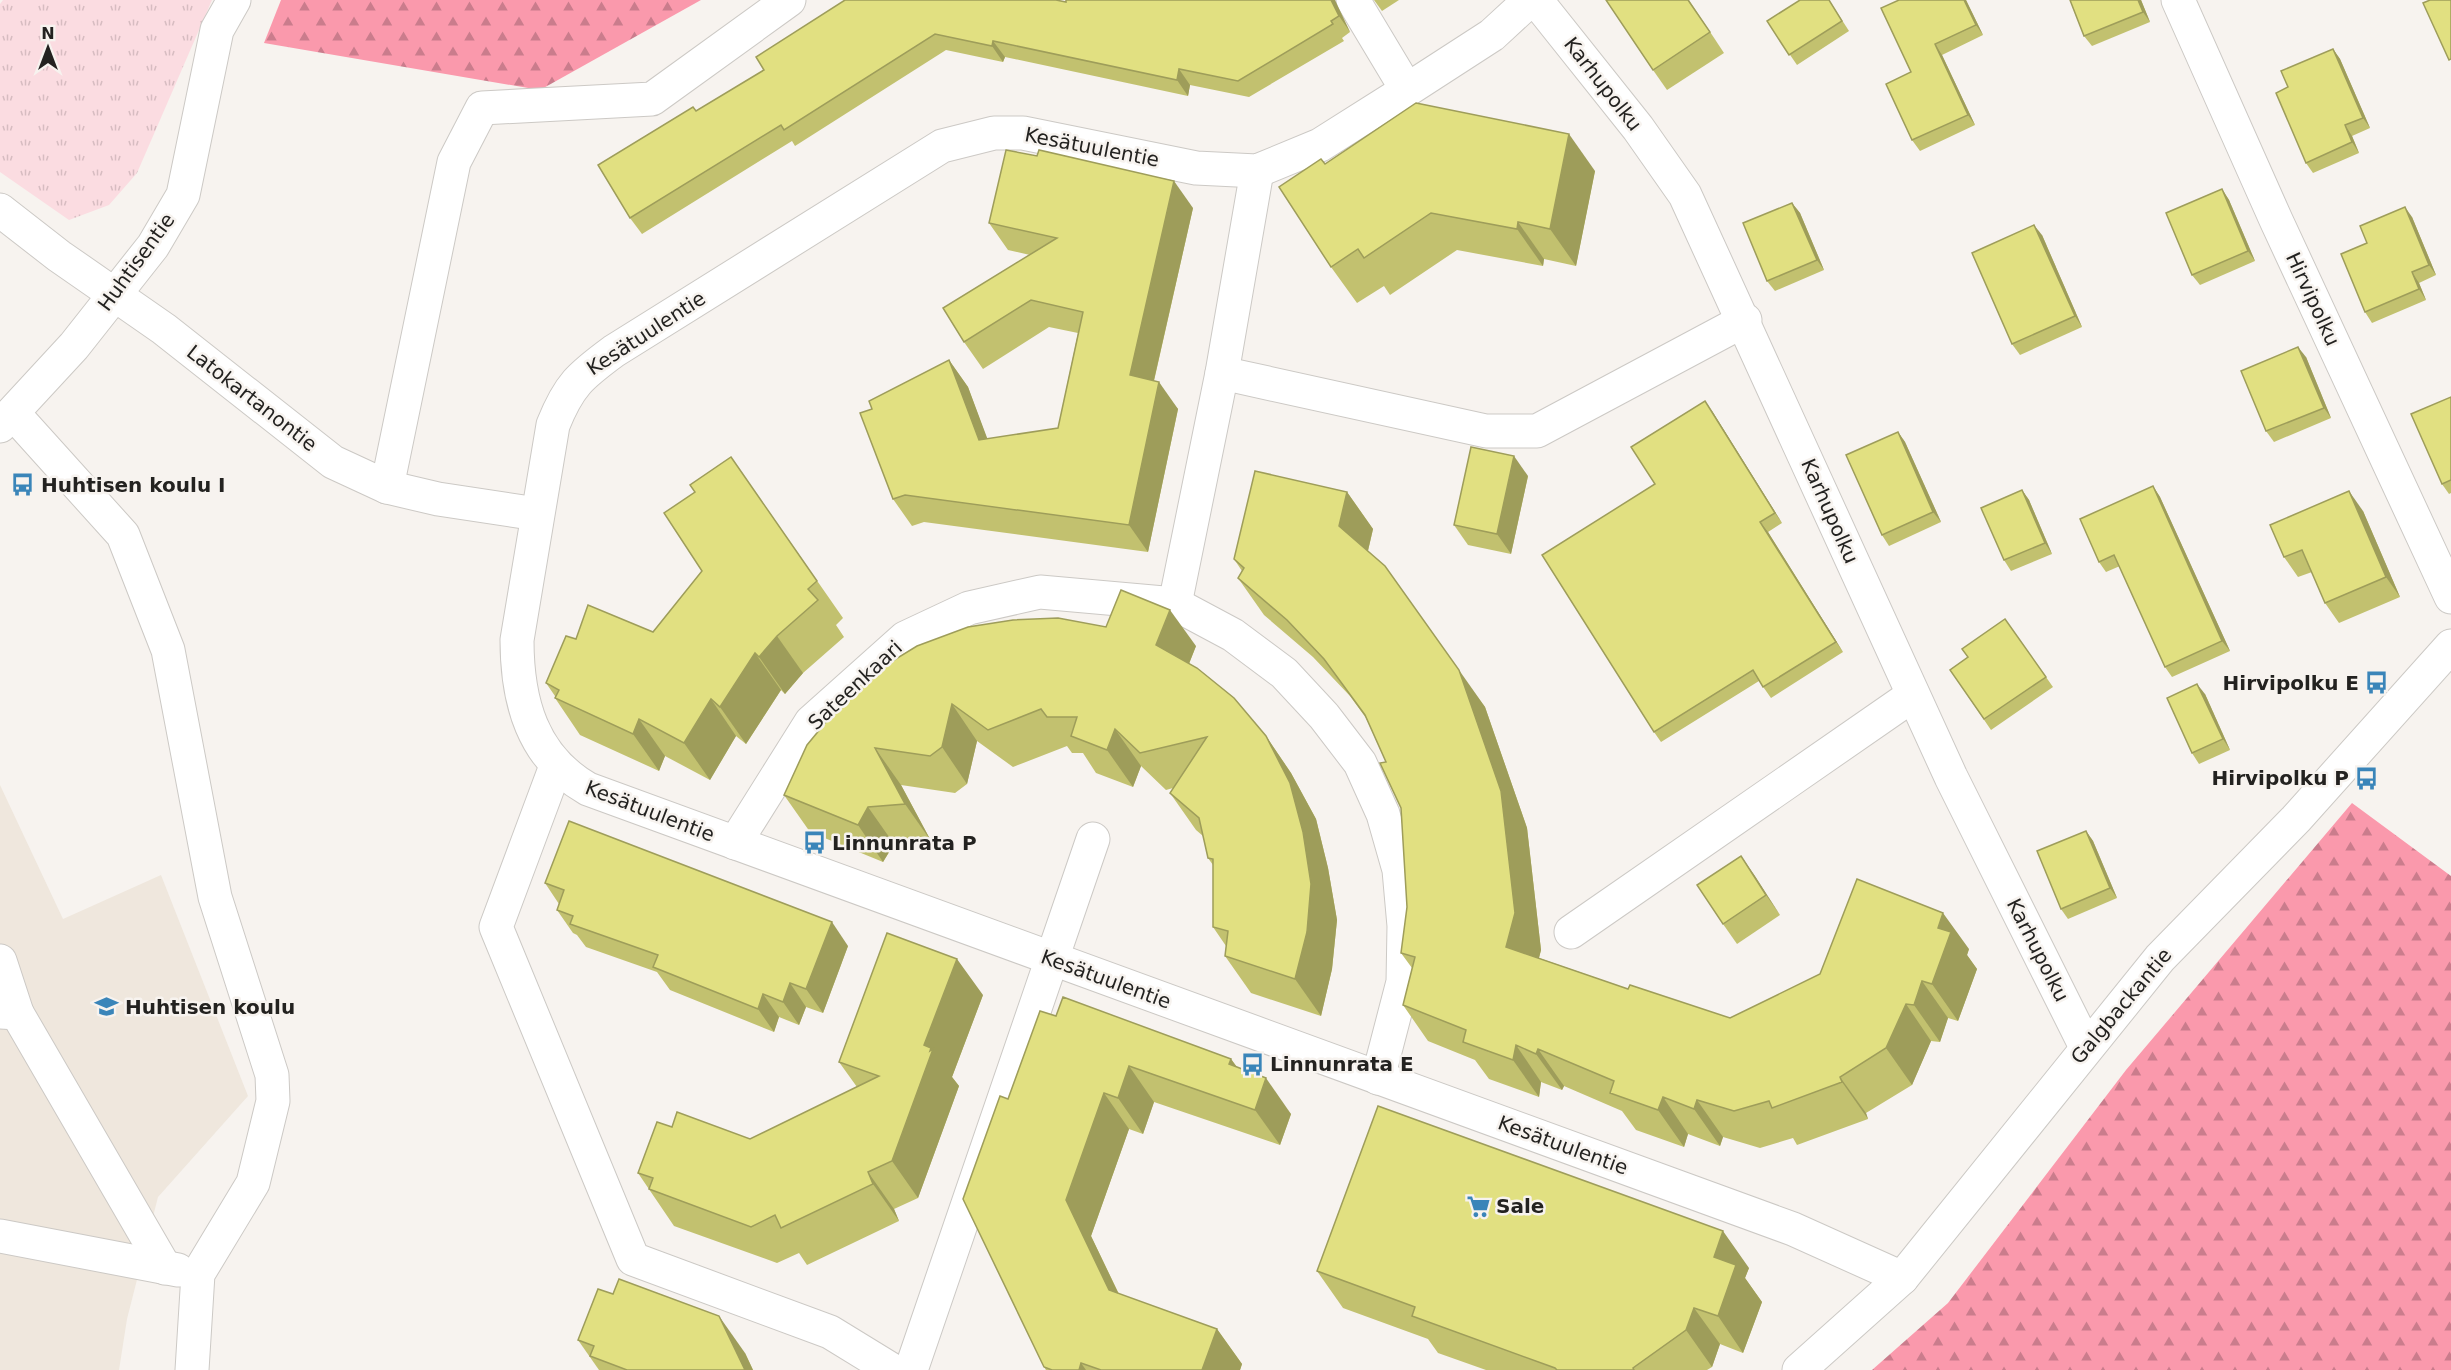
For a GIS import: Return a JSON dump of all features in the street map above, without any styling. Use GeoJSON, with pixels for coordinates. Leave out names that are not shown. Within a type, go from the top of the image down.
{"type":"FeatureCollection","features":[{"type":"Feature","properties":{"kind":"street","name":"Huhtisentie"},"geometry":{"type":"LineString","coordinates":[[7,419],[74,346],[114,292],[153,246],[183,195],[217,30],[234,0]]}},
{"type":"Feature","properties":{"kind":"street"},"geometry":{"type":"LineString","coordinates":[[387,487],[454,162],[482,108],[652,99],[789,0]]}},
{"type":"Feature","properties":{"kind":"street"},"geometry":{"type":"LineString","coordinates":[[1353,0],[1407,90]]}},
{"type":"Feature","properties":{"kind":"street","name":"Kesätuulentie"},"geometry":{"type":"LineString","coordinates":[[1530,0],[1492,35],[1320,145],[1257,171],[1196,168],[1023,133],[994,133],[942,146],[614,351],[574,381],[562,401],[553,425],[520,611],[517,670],[529,726],[556,766],[588,789],[1051,960],[1793,1229],[1902,1278]]}},
{"type":"Feature","properties":{"kind":"street","name":"Karhupolku"},"geometry":{"type":"LineString","coordinates":[[1536,0],[1638,128],[1685,195],[1744,320],[1913,695],[2086,1047]]}},
{"type":"Feature","properties":{"kind":"street","name":"Hirvipolku"},"geometry":{"type":"LineString","coordinates":[[2178,0],[2276,220],[2451,597]]}},
{"type":"Feature","properties":{"kind":"street"},"geometry":{"type":"LineString","coordinates":[[1175,604],[1222,373],[1257,171]]}},
{"type":"Feature","properties":{"kind":"street","name":"Latokartanontie"},"geometry":{"type":"LineString","coordinates":[[0,210],[59,256],[114,292],[333,462],[387,487],[438,499],[537,514]]}},
{"type":"Feature","properties":{"kind":"street"},"geometry":{"type":"LineString","coordinates":[[1222,373],[1486,431],[1537,431],[1744,320]]}},
{"type":"Feature","properties":{"kind":"street"},"geometry":{"type":"LineString","coordinates":[[7,419],[123,535],[168,650],[215,897],[272,1075],[273,1101],[252,1183],[198,1274],[192,1370]]}},
{"type":"Feature","properties":{"kind":"street","name":"Sateenkaari"},"geometry":{"type":"LineString","coordinates":[[735,843],[811,722],[905,638],[969,608],[1040,592],[1175,604],[1233,635],[1284,673],[1324,716],[1360,763],[1383,814],[1399,870],[1404,937],[1403,982],[1378,1078]]}},
{"type":"Feature","properties":{"kind":"street","name":"Galgbackantie"},"geometry":{"type":"LineString","coordinates":[[1799,1370],[1902,1278],[2160,958],[2296,819],[2451,646]]}},
{"type":"Feature","properties":{"kind":"street"},"geometry":{"type":"LineString","coordinates":[[1571,932],[1913,695]]}},
{"type":"Feature","properties":{"kind":"street"},"geometry":{"type":"LineString","coordinates":[[556,766],[496,927],[633,1259],[830,1332],[892,1370]]}},
{"type":"Feature","properties":{"kind":"street"},"geometry":{"type":"LineString","coordinates":[[911,1370],[1093,839]]}},
{"type":"Feature","properties":{"kind":"street"},"geometry":{"type":"LineString","coordinates":[[0,961],[8,1013],[165,1268]]}},
{"type":"Feature","properties":{"kind":"street"},"geometry":{"type":"LineString","coordinates":[[0,1236],[198,1274]]}},
{"type":"Feature","properties":{"kind":"shaded area","name":"Huhtisen koulu"},"geometry":{"type":"Polygon","coordinates":[[[0,785],[63,919],[161,875],[248,1096],[158,1197],[127,1319],[119,1370],[0,1370],[0,785]]]}},
{"type":"Feature","properties":{"kind":"green space"},"geometry":{"type":"Polygon","coordinates":[[[3,0],[212,0],[137,173],[109,205],[69,220],[0,172],[0,4],[3,0]]]}},
{"type":"Feature","properties":{"kind":"green space"},"geometry":{"type":"Polygon","coordinates":[[[281,0],[701,0],[540,90],[264,43],[281,0]]]}},
{"type":"Feature","properties":{"kind":"green space"},"geometry":{"type":"Polygon","coordinates":[[[2352,803],[2451,876],[2451,1370],[1872,1370],[1948,1303],[2126,1070],[2352,803]]]}},
{"type":"Feature","properties":{"kind":"building"},"geometry":{"type":"Polygon","coordinates":[[[845,0],[1056,0],[1066,2],[1066,0],[1331,0],[1339,16],[1331,21],[1333,24],[1238,81],[1179,69],[1177,80],[993,41],[992,46],[935,34],[784,130],[781,125],[630,218],[598,165],[693,107],[696,111],[764,70],[756,57],[845,0]]]}},
{"type":"Feature","properties":{"kind":"building"},"geometry":{"type":"Polygon","coordinates":[[[1606,0],[1688,0],[1710,32],[1653,70],[1606,0]]]}},
{"type":"Feature","properties":{"kind":"building"},"geometry":{"type":"Polygon","coordinates":[[[1800,0],[1829,0],[1842,21],[1789,55],[1767,21],[1800,0]]]}},
{"type":"Feature","properties":{"kind":"building"},"geometry":{"type":"Polygon","coordinates":[[[1899,0],[1964,0],[1976,25],[1935,44],[1968,115],[1912,140],[1886,84],[1911,72],[1881,8],[1899,0]]]}},
{"type":"Feature","properties":{"kind":"building"},"geometry":{"type":"Polygon","coordinates":[[[2070,0],[2138,0],[2143,12],[2084,36],[2070,0]]]}},
{"type":"Feature","properties":{"kind":"building"},"geometry":{"type":"Polygon","coordinates":[[[2430,0],[2451,0],[2451,59],[2449,60],[2423,3],[2430,0]]]}},
{"type":"Feature","properties":{"kind":"building"},"geometry":{"type":"Polygon","coordinates":[[[2333,49],[2363,118],[2345,125],[2352,142],[2306,163],[2276,93],[2288,87],[2281,71],[2333,49]]]}},
{"type":"Feature","properties":{"kind":"building"},"geometry":{"type":"Polygon","coordinates":[[[1416,103],[1569,134],[1550,229],[1518,222],[1517,229],[1431,213],[1364,258],[1358,249],[1331,267],[1279,187],[1321,159],[1325,164],[1416,103]]]}},
{"type":"Feature","properties":{"kind":"building"},"geometry":{"type":"Polygon","coordinates":[[[1006,150],[1037,156],[1039,150],[1174,181],[1130,375],[1159,382],[1129,525],[905,495],[893,499],[860,413],[872,409],[869,401],[949,360],[979,440],[1058,428],[1083,312],[1031,300],[964,342],[943,308],[1057,238],[989,223],[1006,150]]]}},
{"type":"Feature","properties":{"kind":"building"},"geometry":{"type":"Polygon","coordinates":[[[2222,189],[2248,251],[2192,275],[2166,213],[2222,189]]]}},
{"type":"Feature","properties":{"kind":"building"},"geometry":{"type":"Polygon","coordinates":[[[1792,203],[1817,260],[1767,281],[1743,223],[1792,203]]]}},
{"type":"Feature","properties":{"kind":"building"},"geometry":{"type":"Polygon","coordinates":[[[2405,207],[2429,265],[2412,272],[2419,289],[2365,312],[2341,254],[2367,243],[2360,226],[2405,207]]]}},
{"type":"Feature","properties":{"kind":"building"},"geometry":{"type":"Polygon","coordinates":[[[2034,225],[2075,316],[2012,344],[1972,253],[2034,225]]]}},
{"type":"Feature","properties":{"kind":"building"},"geometry":{"type":"Polygon","coordinates":[[[2298,347],[2324,408],[2266,431],[2241,371],[2298,347]]]}},
{"type":"Feature","properties":{"kind":"building"},"geometry":{"type":"Polygon","coordinates":[[[2451,397],[2451,480],[2442,484],[2411,414],[2451,397]]]}},
{"type":"Feature","properties":{"kind":"building"},"geometry":{"type":"Polygon","coordinates":[[[1705,401],[1775,513],[1760,522],[1836,642],[1763,687],[1753,670],[1654,732],[1542,555],[1655,484],[1631,447],[1705,401]]]}},
{"type":"Feature","properties":{"kind":"building"},"geometry":{"type":"Polygon","coordinates":[[[1898,432],[1933,512],[1882,535],[1846,455],[1898,432]]]}},
{"type":"Feature","properties":{"kind":"building"},"geometry":{"type":"Polygon","coordinates":[[[1471,447],[1514,456],[1497,534],[1454,525],[1471,447]]]}},
{"type":"Feature","properties":{"kind":"building"},"geometry":{"type":"Polygon","coordinates":[[[731,457],[817,581],[808,589],[818,600],[777,636],[759,657],[755,653],[720,707],[711,699],[684,743],[639,719],[633,734],[555,698],[559,690],[546,683],[566,636],[576,639],[588,605],[653,632],[702,571],[664,513],[695,492],[690,485],[731,457]]]}},
{"type":"Feature","properties":{"kind":"building"},"geometry":{"type":"Polygon","coordinates":[[[1255,471],[1347,492],[1339,526],[1385,566],[1459,670],[1501,791],[1515,913],[1506,947],[1628,989],[1630,985],[1730,1018],[1820,974],[1857,879],[1943,913],[1938,928],[1951,932],[1932,984],[1922,981],[1914,1005],[1906,1004],[1886,1048],[1840,1077],[1842,1082],[1772,1108],[1769,1101],[1734,1111],[1697,1100],[1694,1109],[1663,1097],[1658,1110],[1610,1093],[1614,1081],[1538,1049],[1536,1054],[1516,1045],[1513,1060],[1463,1042],[1466,1030],[1403,1005],[1415,957],[1401,953],[1407,907],[1401,808],[1380,763],[1386,762],[1365,715],[1324,659],[1287,620],[1238,578],[1244,568],[1234,559],[1255,471]]]}},
{"type":"Feature","properties":{"kind":"building"},"geometry":{"type":"Polygon","coordinates":[[[2153,486],[2222,641],[2165,667],[2114,555],[2099,562],[2080,519],[2153,486]]]}},
{"type":"Feature","properties":{"kind":"building"},"geometry":{"type":"Polygon","coordinates":[[[2022,490],[2045,543],[2004,560],[1981,508],[2022,490]]]}},
{"type":"Feature","properties":{"kind":"building"},"geometry":{"type":"Polygon","coordinates":[[[2349,491],[2386,577],[2325,603],[2302,550],[2284,557],[2270,525],[2349,491]]]}},
{"type":"Feature","properties":{"kind":"building"},"geometry":{"type":"Polygon","coordinates":[[[1121,590],[1170,610],[1156,645],[1197,668],[1234,698],[1266,736],[1290,783],[1303,832],[1311,884],[1307,932],[1295,979],[1225,956],[1228,931],[1213,927],[1213,859],[1208,858],[1199,818],[1170,793],[1207,737],[1140,753],[1115,729],[1107,750],[1071,736],[1077,717],[1047,717],[1041,709],[988,730],[952,704],[942,747],[930,756],[875,748],[905,804],[868,807],[858,825],[784,795],[807,745],[840,705],[876,671],[917,646],[968,627],[1013,620],[1058,618],[1106,627],[1121,590]]]}},
{"type":"Feature","properties":{"kind":"building"},"geometry":{"type":"Polygon","coordinates":[[[2005,619],[2046,677],[1984,719],[1950,670],[1968,657],[1962,649],[2005,619]]]}},
{"type":"Feature","properties":{"kind":"building"},"geometry":{"type":"Polygon","coordinates":[[[2197,684],[2223,739],[2192,753],[2167,698],[2197,684]]]}},
{"type":"Feature","properties":{"kind":"building"},"geometry":{"type":"Polygon","coordinates":[[[569,821],[832,922],[806,989],[790,983],[783,1002],[763,994],[758,1009],[653,967],[658,955],[570,924],[573,916],[557,910],[564,890],[545,883],[569,821]]]}},
{"type":"Feature","properties":{"kind":"building"},"geometry":{"type":"Polygon","coordinates":[[[2086,831],[2110,888],[2061,909],[2037,851],[2086,831]]]}},
{"type":"Feature","properties":{"kind":"building"},"geometry":{"type":"Polygon","coordinates":[[[1741,856],[1766,895],[1723,924],[1697,885],[1741,856]]]}},
{"type":"Feature","properties":{"kind":"building"},"geometry":{"type":"Polygon","coordinates":[[[887,933],[957,959],[924,1045],[931,1048],[930,1051],[933,1049],[892,1161],[868,1172],[873,1184],[781,1228],[775,1215],[751,1227],[649,1189],[653,1178],[638,1173],[657,1122],[672,1127],[677,1112],[750,1139],[879,1076],[839,1062],[887,933]]]}},
{"type":"Feature","properties":{"kind":"building"},"geometry":{"type":"Polygon","coordinates":[[[1063,997],[1231,1059],[1229,1064],[1266,1078],[1255,1110],[1129,1066],[1118,1098],[1104,1093],[1066,1200],[1109,1290],[1217,1329],[1202,1370],[1101,1370],[1081,1363],[1079,1370],[1052,1370],[1044,1367],[963,1199],[1000,1096],[1008,1099],[1040,1011],[1056,1016],[1063,997]]]}},
{"type":"Feature","properties":{"kind":"building","name":"Sale"},"geometry":{"type":"Polygon","coordinates":[[[1378,1106],[1723,1231],[1714,1257],[1736,1265],[1718,1316],[1694,1308],[1686,1330],[1633,1368],[1634,1370],[1557,1370],[1412,1316],[1415,1307],[1317,1271],[1378,1106]]]}},
{"type":"Feature","properties":{"kind":"building"},"geometry":{"type":"Polygon","coordinates":[[[619,1279],[719,1316],[745,1370],[627,1370],[590,1356],[594,1346],[578,1340],[598,1289],[613,1294],[619,1279]]]}},
{"type":"Feature","properties":{"kind":"place","name":"Huhtisen koulu I"},"geometry":{"type":"Point","coordinates":[23,485]}},
{"type":"Feature","properties":{"kind":"place","name":"Hirvipolku E"},"geometry":{"type":"Point","coordinates":[2377,683]}},
{"type":"Feature","properties":{"kind":"place","name":"Hirvipolku P"},"geometry":{"type":"Point","coordinates":[2367,778]}},
{"type":"Feature","properties":{"kind":"place","name":"Linnunrata P"},"geometry":{"type":"Point","coordinates":[814,843]}},
{"type":"Feature","properties":{"kind":"place","name":"Huhtisen koulu"},"geometry":{"type":"Point","coordinates":[107,1007]}},
{"type":"Feature","properties":{"kind":"place","name":"Linnunrata E"},"geometry":{"type":"Point","coordinates":[1252,1064]}},
{"type":"Feature","properties":{"kind":"place","name":"Sale"},"geometry":{"type":"Point","coordinates":[1478,1206]}}]}
